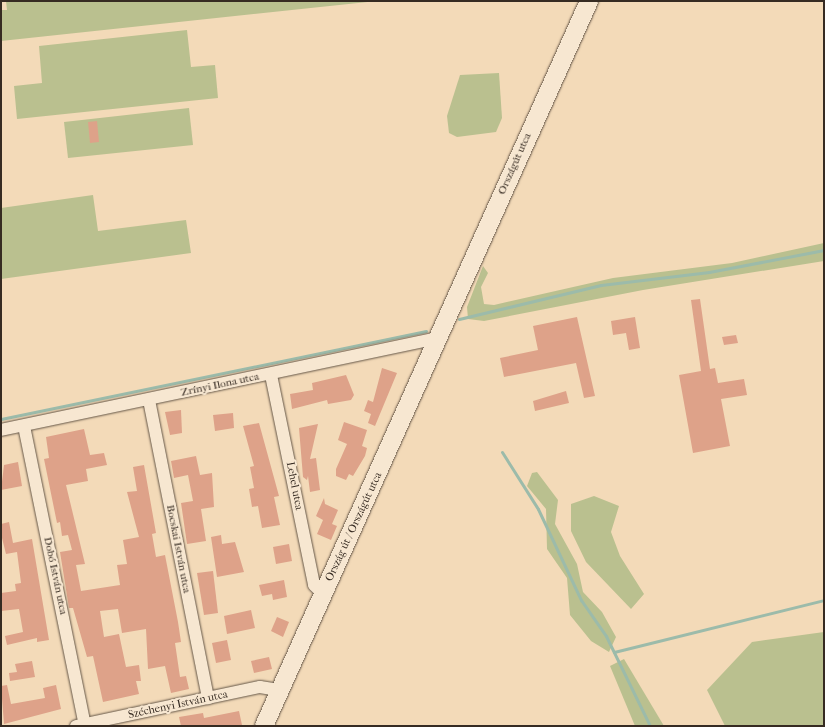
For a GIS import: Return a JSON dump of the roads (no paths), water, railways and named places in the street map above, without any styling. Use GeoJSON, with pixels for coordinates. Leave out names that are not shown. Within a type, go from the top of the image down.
{"type":"FeatureCollection","features":[{"type":"Feature","properties":{"kind":"main road","name":"Országút utca"},"geometry":{"type":"LineString","coordinates":[[440,333],[589,1]]}},
{"type":"Feature","properties":{"kind":"main road","name":"Ország út / Országút utca"},"geometry":{"type":"LineString","coordinates":[[264,726],[440,333]]}},
{"type":"Feature","properties":{"kind":"street","name":"Zrínyi Ilona utca"},"geometry":{"type":"LineString","coordinates":[[1,430],[271,375],[440,333]]}},
{"type":"Feature","properties":{"kind":"street","name":"Lehel utca"},"geometry":{"type":"LineString","coordinates":[[271,375],[314,585],[323,594]]}},
{"type":"Feature","properties":{"kind":"street","name":"Bocskai István utca"},"geometry":{"type":"LineString","coordinates":[[149,400],[208,698]]}},
{"type":"Feature","properties":{"kind":"street","name":"Dobó István utca"},"geometry":{"type":"LineString","coordinates":[[24,426],[82,725]]}},
{"type":"Feature","properties":{"kind":"street","name":"Széchenyi István utca"},"geometry":{"type":"LineString","coordinates":[[82,725],[260,687],[279,690]]}},
{"type":"Feature","properties":{"kind":"waterway"},"geometry":{"type":"LineString","coordinates":[[459,319],[601,285],[709,272],[824,250]]}},
{"type":"Feature","properties":{"kind":"waterway"},"geometry":{"type":"LineString","coordinates":[[1,419],[426,331]]}},
{"type":"Feature","properties":{"kind":"waterway"},"geometry":{"type":"LineString","coordinates":[[502,452],[538,509],[581,600],[606,636],[650,726]]}},
{"type":"Feature","properties":{"kind":"waterway"},"geometry":{"type":"LineString","coordinates":[[614,652],[824,600]]}}]}
